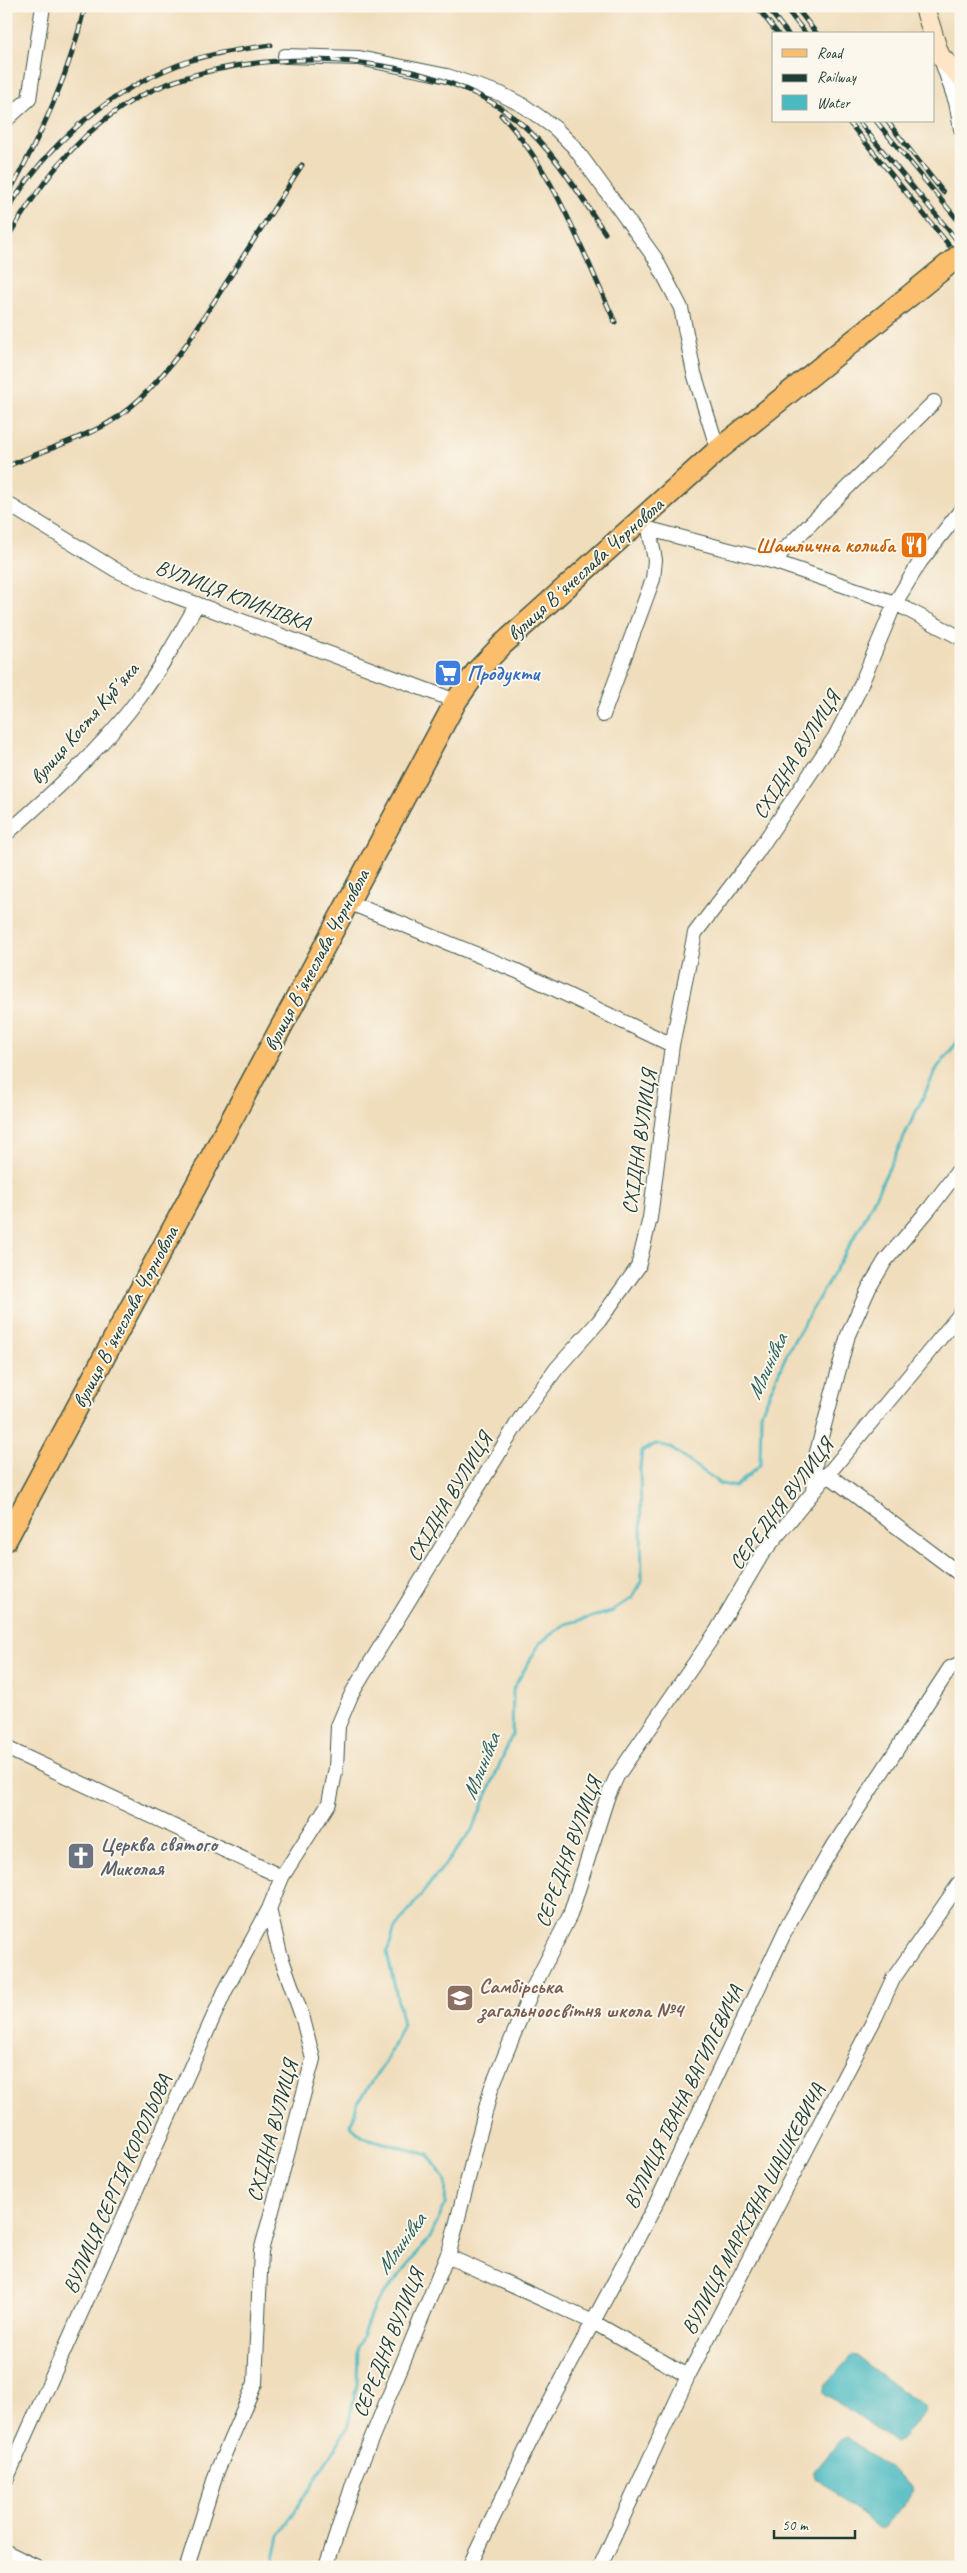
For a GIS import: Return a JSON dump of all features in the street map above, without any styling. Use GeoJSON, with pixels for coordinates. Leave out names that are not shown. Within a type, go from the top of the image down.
{"type":"FeatureCollection","features":[{"type":"Feature","properties":{"kind":"main road"},"geometry":{"type":"LineString","coordinates":[[924,6],[932,32]]}},
{"type":"Feature","properties":{"kind":"main road"},"geometry":{"type":"LineString","coordinates":[[934,37],[940,56],[961,77]]}},
{"type":"Feature","properties":{"kind":"main road","name":"вулиця Вʼячеслава Чорновола"},"geometry":{"type":"LineString","coordinates":[[6,1540],[456,701],[477,671],[503,644],[643,525],[718,450],[961,254]]}},
{"type":"Feature","properties":{"kind":"street"},"geometry":{"type":"LineString","coordinates":[[6,120],[29,99],[43,6]]}},
{"type":"Feature","properties":{"kind":"street"},"geometry":{"type":"LineString","coordinates":[[285,56],[359,58],[447,76],[501,94],[524,106],[555,128],[574,147],[655,258],[681,308],[694,373],[718,450]]}},
{"type":"Feature","properties":{"kind":"street"},"geometry":{"type":"LineString","coordinates":[[940,56],[956,102],[961,129]]}},
{"type":"Feature","properties":{"kind":"street"},"geometry":{"type":"LineString","coordinates":[[775,562],[782,552],[934,402]]}},
{"type":"Feature","properties":{"kind":"street","name":"ВУЛИЦЯ КЛИНІВКА"},"geometry":{"type":"LineString","coordinates":[[6,504],[116,570],[197,604],[456,701]]}},
{"type":"Feature","properties":{"kind":"street","name":"СХІДНА ВУЛИЦЯ"},"geometry":{"type":"LineString","coordinates":[[187,2567],[217,2470],[255,2383],[261,2251],[313,2059],[304,2019],[280,1954],[269,1909],[282,1877],[329,1803],[336,1768],[338,1726],[352,1693],[523,1414],[557,1368],[599,1321],[638,1267],[650,1218],[672,1046],[695,933],[756,854],[836,737],[858,694],[895,603],[920,562],[961,510]]}},
{"type":"Feature","properties":{"kind":"street"},"geometry":{"type":"LineString","coordinates":[[643,525],[775,562],[895,603],[961,638]]}},
{"type":"Feature","properties":{"kind":"street"},"geometry":{"type":"LineString","coordinates":[[603,715],[653,579],[655,560],[643,525]]}},
{"type":"Feature","properties":{"kind":"street","name":"вулиця Костя Кубʼяка"},"geometry":{"type":"LineString","coordinates":[[6,834],[72,774],[138,699],[173,647],[197,604]]}},
{"type":"Feature","properties":{"kind":"street"},"geometry":{"type":"LineString","coordinates":[[348,902],[517,971],[672,1046]]}},
{"type":"Feature","properties":{"kind":"street"},"geometry":{"type":"LineString","coordinates":[[813,1491],[816,1456],[848,1335],[865,1296],[885,1261],[930,1208],[961,1167]]}},
{"type":"Feature","properties":{"kind":"street","name":"СЕРЕДНЯ ВУЛИЦЯ"},"geometry":{"type":"LineString","coordinates":[[326,2567],[355,2478],[446,2256],[491,2089],[532,1990],[570,1915],[607,1798],[617,1776],[716,1632],[762,1554],[961,1314]]}},
{"type":"Feature","properties":{"kind":"street"},"geometry":{"type":"LineString","coordinates":[[827,1474],[961,1575]]}},
{"type":"Feature","properties":{"kind":"street","name":"ВУЛИЦЯ ІВАНА ВАГИЛЕВИЧА"},"geometry":{"type":"LineString","coordinates":[[469,2567],[541,2419],[656,2204],[748,2006],[801,1901],[829,1853],[950,1668],[961,1663]]}},
{"type":"Feature","properties":{"kind":"street"},"geometry":{"type":"LineString","coordinates":[[6,1748],[282,1877]]}},
{"type":"Feature","properties":{"kind":"street","name":"ВУЛИЦЯ МАРКІЯНА ШАШКЕВИЧА"},"geometry":{"type":"LineString","coordinates":[[600,2567],[688,2376],[876,2016],[893,1979],[961,1882]]}},
{"type":"Feature","properties":{"kind":"street","name":"ВУЛИЦЯ СЕРГІЯ КОРОЛЬОВА"},"geometry":{"type":"LineString","coordinates":[[6,2480],[225,1991],[269,1909]]}},
{"type":"Feature","properties":{"kind":"street"},"geometry":{"type":"LineString","coordinates":[[446,2256],[593,2322],[688,2376]]}},
{"type":"Feature","properties":{"kind":"street"},"geometry":{"type":"LineString","coordinates":[[6,2552],[37,2567]]}},
{"type":"Feature","properties":{"kind":"water"},"geometry":{"type":"Polygon","coordinates":[[[851,2356],[857,2357],[925,2408],[925,2413],[900,2440],[895,2442],[824,2393],[824,2387],[851,2356]]]}},
{"type":"Feature","properties":{"kind":"water"},"geometry":{"type":"Polygon","coordinates":[[[847,2437],[912,2487],[913,2493],[884,2528],[878,2528],[814,2477],[814,2471],[840,2440],[847,2437]]]}},
{"type":"Feature","properties":{"kind":"waterway","name":"Млинівка"},"geometry":{"type":"LineString","coordinates":[[272,2567],[279,2536],[347,2429],[357,2385],[358,2347],[374,2306],[430,2238],[445,2205],[446,2181],[429,2155],[362,2137],[351,2126],[357,2104],[386,2061],[403,2024],[387,1953],[395,1928],[472,1830],[512,1735],[513,1689],[540,1643],[565,1624],[611,1612],[632,1598],[642,1580],[640,1468],[642,1451],[656,1444],[669,1447],[721,1484],[735,1487],[760,1465],[761,1413],[788,1351],[863,1222],[937,1068],[961,1037]]}},
{"type":"Feature","properties":{"kind":"railway"},"geometry":{"type":"LineString","coordinates":[[6,198],[31,152],[53,105],[71,56],[85,6]]}},
{"type":"Feature","properties":{"kind":"railway"},"geometry":{"type":"LineString","coordinates":[[756,6],[776,32]]}},
{"type":"Feature","properties":{"kind":"railway"},"geometry":{"type":"LineString","coordinates":[[766,6],[786,32]]}},
{"type":"Feature","properties":{"kind":"railway"},"geometry":{"type":"LineString","coordinates":[[784,6],[804,32]]}},
{"type":"Feature","properties":{"kind":"railway"},"geometry":{"type":"LineString","coordinates":[[795,6],[815,32]]}},
{"type":"Feature","properties":{"kind":"railway"},"geometry":{"type":"LineString","coordinates":[[6,213],[41,163],[62,140],[110,101],[163,71],[192,60],[271,45]]}},
{"type":"Feature","properties":{"kind":"railway"},"geometry":{"type":"LineString","coordinates":[[6,240],[30,202],[71,150],[104,120],[122,107],[163,85],[212,70],[266,62],[322,60],[377,65],[430,77],[478,95],[517,120],[543,145],[565,173],[605,233]]}},
{"type":"Feature","properties":{"kind":"railway"},"geometry":{"type":"LineString","coordinates":[[501,115],[520,137],[552,186],[615,322]]}},
{"type":"Feature","properties":{"kind":"railway"},"geometry":{"type":"LineString","coordinates":[[849,122],[961,260]]}},
{"type":"Feature","properties":{"kind":"railway"},"geometry":{"type":"LineString","coordinates":[[859,122],[961,245]]}},
{"type":"Feature","properties":{"kind":"railway"},"geometry":{"type":"LineString","coordinates":[[877,122],[961,224]]}},
{"type":"Feature","properties":{"kind":"railway"},"geometry":{"type":"LineString","coordinates":[[888,122],[943,192]]}},
{"type":"Feature","properties":{"kind":"railway"},"geometry":{"type":"LineString","coordinates":[[6,467],[81,437],[105,425],[129,408],[151,388],[188,342],[302,165]]}},
{"type":"Feature","properties":{"kind":"place","name":"Шашлична колиба"},"geometry":{"type":"Point","coordinates":[914,545]}},
{"type":"Feature","properties":{"kind":"place","name":"Продукти"},"geometry":{"type":"Point","coordinates":[448,673]}},
{"type":"Feature","properties":{"kind":"place","name":"Церква святого Миколая"},"geometry":{"type":"Point","coordinates":[81,1856]}},
{"type":"Feature","properties":{"kind":"place","name":"Самбірська загальноосвітня школа №4"},"geometry":{"type":"Point","coordinates":[460,1998]}}]}
